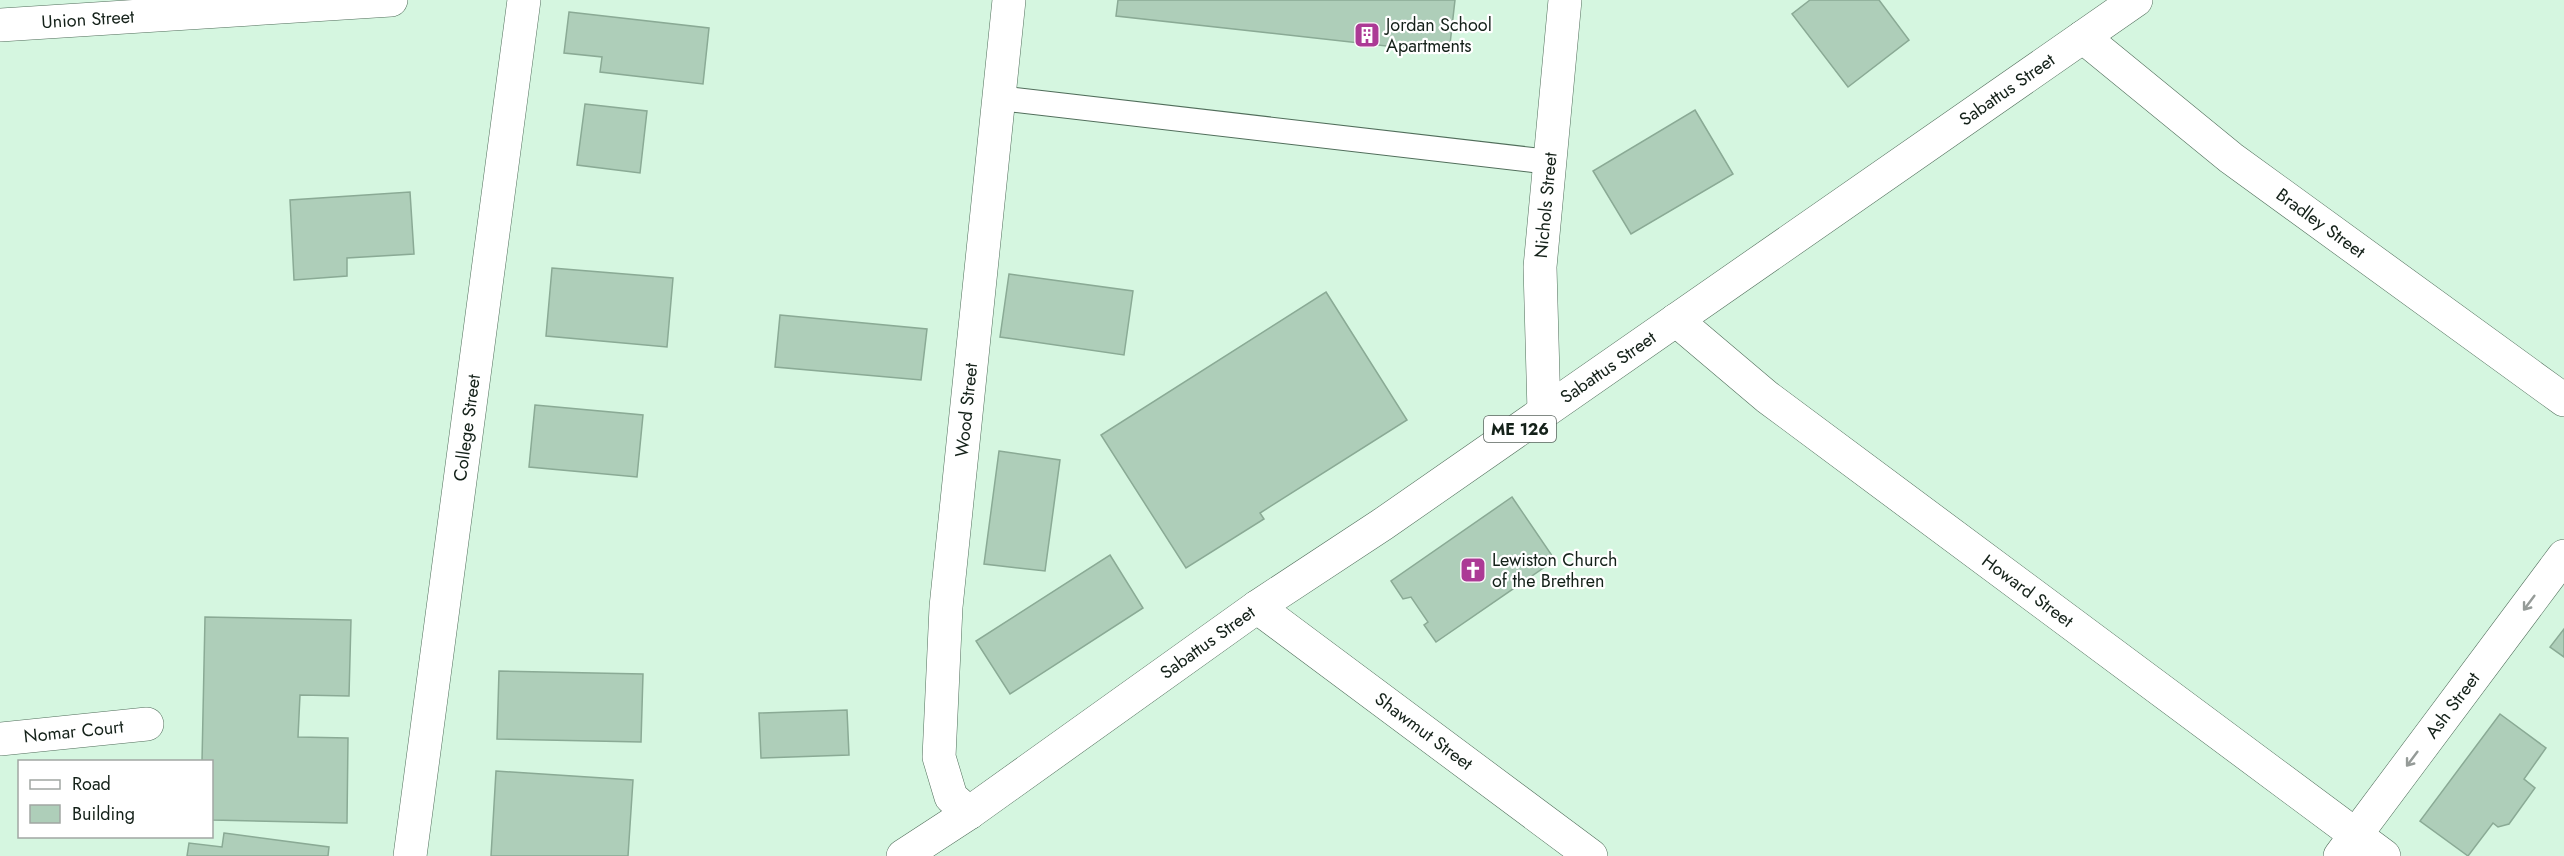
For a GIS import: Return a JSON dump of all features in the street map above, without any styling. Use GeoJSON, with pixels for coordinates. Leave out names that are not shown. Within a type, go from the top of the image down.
{"type":"FeatureCollection","features":[{"type":"Feature","properties":{"kind":"street","name":"Union Street"},"geometry":{"type":"LineString","coordinates":[[0,25],[391,0]]}},
{"type":"Feature","properties":{"kind":"street","name":"College Street"},"geometry":{"type":"LineString","coordinates":[[410,856],[524,0]]}},
{"type":"Feature","properties":{"kind":"street","name":"Wood Street"},"geometry":{"type":"LineString","coordinates":[[969,813],[951,797],[939,757],[946,607],[1009,0]]}},
{"type":"Feature","properties":{"kind":"street","name":"Nichols Street"},"geometry":{"type":"LineString","coordinates":[[1544,412],[1540,267],[1565,0]]}},
{"type":"Feature","properties":{"kind":"street","name":"Sabattus Street"},"geometry":{"type":"LineString","coordinates":[[903,856],[969,813],[1257,607],[1383,524],[2136,0]]}},
{"type":"Feature","properties":{"kind":"street","name":"Bradley Street"},"geometry":{"type":"LineString","coordinates":[[2083,37],[2231,158],[2564,400]]}},
{"type":"Feature","properties":{"kind":"street","name":"Howard Street"},"geometry":{"type":"LineString","coordinates":[[1676,320],[1767,397],[2348,845],[2384,856]]}},
{"type":"Feature","properties":{"kind":"street","name":"Ash Street"},"geometry":{"type":"LineString","coordinates":[[2348,845],[2564,556]]}},
{"type":"Feature","properties":{"kind":"street","name":"Shawmut Street"},"geometry":{"type":"LineString","coordinates":[[1257,607],[1591,856]]}},
{"type":"Feature","properties":{"kind":"street","name":"Nomar Court"},"geometry":{"type":"LineString","coordinates":[[0,739],[147,724]]}},
{"type":"Feature","properties":{"kind":"lane"},"geometry":{"type":"LineString","coordinates":[[999,98],[1550,162]]}},
{"type":"Feature","properties":{"kind":"building","name":"Jordan School Apartments"},"geometry":{"type":"Polygon","coordinates":[[[1118,0],[1455,0],[1449,53],[1116,16],[1118,0]]]}},
{"type":"Feature","properties":{"kind":"building"},"geometry":{"type":"Polygon","coordinates":[[[1810,0],[1879,0],[1909,40],[1848,87],[1792,14],[1810,0]]]}},
{"type":"Feature","properties":{"kind":"building"},"geometry":{"type":"Polygon","coordinates":[[[569,12],[709,28],[703,84],[600,72],[602,57],[564,53],[569,12]]]}},
{"type":"Feature","properties":{"kind":"building"},"geometry":{"type":"Polygon","coordinates":[[[585,104],[647,111],[640,173],[577,165],[585,104]]]}},
{"type":"Feature","properties":{"kind":"building"},"geometry":{"type":"Polygon","coordinates":[[[1695,110],[1733,174],[1631,234],[1593,171],[1695,110]]]}},
{"type":"Feature","properties":{"kind":"building"},"geometry":{"type":"Polygon","coordinates":[[[410,192],[414,254],[347,258],[347,276],[294,280],[290,200],[410,192]]]}},
{"type":"Feature","properties":{"kind":"building"},"geometry":{"type":"Polygon","coordinates":[[[552,268],[673,278],[667,347],[546,336],[552,268]]]}},
{"type":"Feature","properties":{"kind":"building"},"geometry":{"type":"Polygon","coordinates":[[[1009,274],[1133,291],[1124,355],[1000,337],[1009,274]]]}},
{"type":"Feature","properties":{"kind":"building"},"geometry":{"type":"Polygon","coordinates":[[[1326,292],[1407,420],[1260,513],[1264,519],[1186,568],[1101,435],[1326,292]]]}},
{"type":"Feature","properties":{"kind":"building"},"geometry":{"type":"Polygon","coordinates":[[[780,315],[927,329],[921,380],[775,367],[780,315]]]}},
{"type":"Feature","properties":{"kind":"building"},"geometry":{"type":"Polygon","coordinates":[[[535,405],[643,415],[637,477],[529,467],[535,405]]]}},
{"type":"Feature","properties":{"kind":"building"},"geometry":{"type":"Polygon","coordinates":[[[999,451],[1060,460],[1045,571],[984,564],[999,451]]]}},
{"type":"Feature","properties":{"kind":"building","name":"Lewiston Church of the Brethren"},"geometry":{"type":"Polygon","coordinates":[[[1512,497],[1555,560],[1436,642],[1424,625],[1428,622],[1411,597],[1403,599],[1391,581],[1512,497]]]}},
{"type":"Feature","properties":{"kind":"building"},"geometry":{"type":"Polygon","coordinates":[[[1110,555],[1143,608],[1010,694],[976,641],[1110,555]]]}},
{"type":"Feature","properties":{"kind":"building"},"geometry":{"type":"Polygon","coordinates":[[[205,617],[351,620],[349,696],[300,695],[298,737],[348,738],[347,823],[213,820],[213,760],[202,760],[205,617]]]}},
{"type":"Feature","properties":{"kind":"building"},"geometry":{"type":"Polygon","coordinates":[[[2564,629],[2564,657],[2550,647],[2564,629]]]}},
{"type":"Feature","properties":{"kind":"building"},"geometry":{"type":"Polygon","coordinates":[[[499,671],[643,674],[641,742],[497,739],[499,671]]]}},
{"type":"Feature","properties":{"kind":"building"},"geometry":{"type":"Polygon","coordinates":[[[847,710],[849,755],[761,758],[759,713],[847,710]]]}},
{"type":"Feature","properties":{"kind":"building"},"geometry":{"type":"Polygon","coordinates":[[[2500,714],[2546,748],[2524,779],[2535,788],[2509,824],[2498,827],[2493,823],[2468,856],[2420,821],[2500,714]]]}},
{"type":"Feature","properties":{"kind":"building"},"geometry":{"type":"Polygon","coordinates":[[[496,771],[633,780],[628,856],[491,856],[496,771]]]}},
{"type":"Feature","properties":{"kind":"building"},"geometry":{"type":"Polygon","coordinates":[[[224,833],[329,847],[328,856],[187,856],[189,843],[222,847],[224,833]]]}},
{"type":"Feature","properties":{"kind":"place","name":"Jordan School Apartments"},"geometry":{"type":"Point","coordinates":[1367,35]}},
{"type":"Feature","properties":{"kind":"place","name":"Lewiston Church of the Brethren"},"geometry":{"type":"Point","coordinates":[1473,570]}}]}
